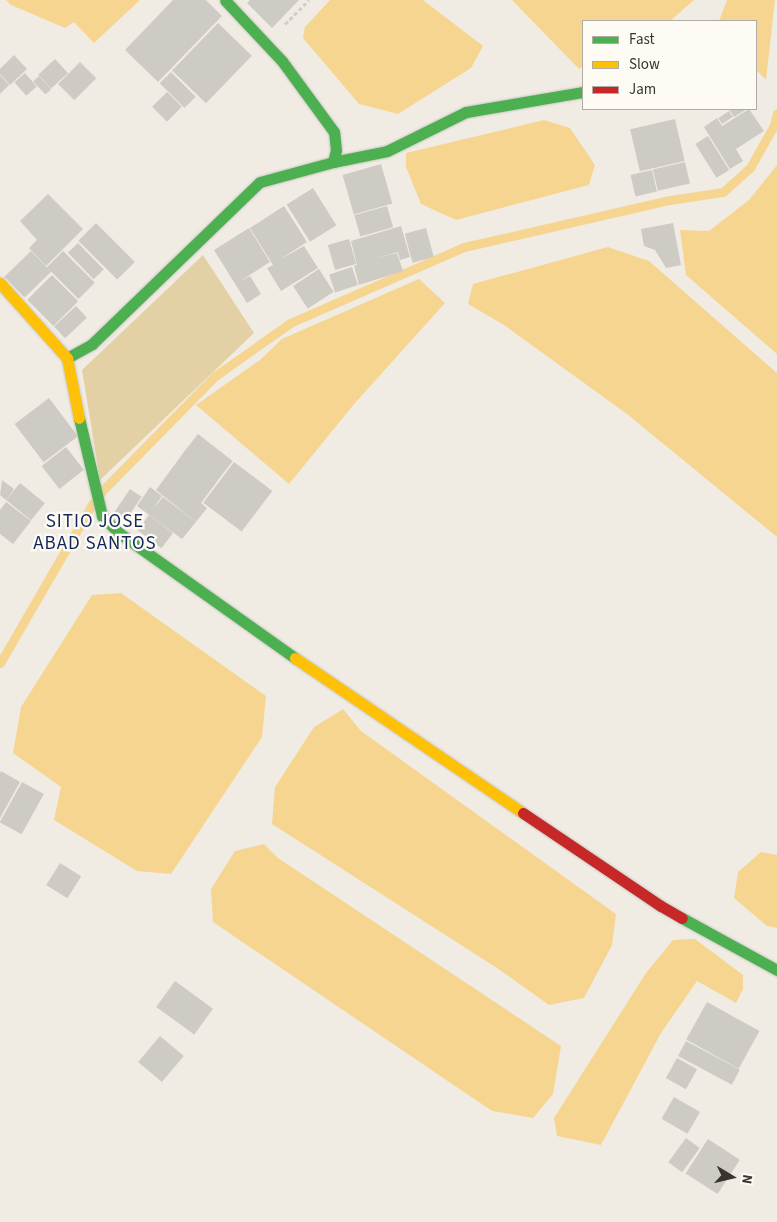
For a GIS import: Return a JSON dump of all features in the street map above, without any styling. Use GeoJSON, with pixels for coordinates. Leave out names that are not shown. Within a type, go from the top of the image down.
{"type":"FeatureCollection","features":[{"type":"Feature","properties":{"kind":"street"},"geometry":{"type":"LineString","coordinates":[[225,0],[282,61],[334,132],[336,150],[333,162]]}},
{"type":"Feature","properties":{"kind":"street"},"geometry":{"type":"LineString","coordinates":[[67,358],[92,344],[260,182],[333,162],[387,151],[466,112],[582,92]]}},
{"type":"Feature","properties":{"kind":"street"},"geometry":{"type":"LineString","coordinates":[[0,283],[67,358],[93,486],[102,516],[119,533],[295,658],[661,906],[777,970]]}},
{"type":"Feature","properties":{"kind":"shaded area"},"geometry":{"type":"Polygon","coordinates":[[[6,0],[140,0],[94,43],[74,22],[65,28],[11,5],[6,0]]]}},
{"type":"Feature","properties":{"kind":"shaded area"},"geometry":{"type":"Polygon","coordinates":[[[330,0],[423,0],[483,46],[471,68],[398,114],[359,104],[303,38],[305,27],[330,0]]]}},
{"type":"Feature","properties":{"kind":"shaded area"},"geometry":{"type":"Polygon","coordinates":[[[512,0],[694,0],[671,20],[582,20],[582,67],[579,69],[512,0]]]}},
{"type":"Feature","properties":{"kind":"shaded area"},"geometry":{"type":"Polygon","coordinates":[[[727,0],[775,0],[766,80],[757,71],[757,20],[719,20],[727,0]]]}},
{"type":"Feature","properties":{"kind":"shaded area"},"geometry":{"type":"Polygon","coordinates":[[[544,120],[570,128],[595,165],[589,185],[456,220],[421,204],[406,167],[406,153],[544,120]]]}},
{"type":"Feature","properties":{"kind":"shaded area"},"geometry":{"type":"Polygon","coordinates":[[[777,165],[777,354],[686,275],[680,230],[709,231],[749,200],[777,165]]]}},
{"type":"Feature","properties":{"kind":"shaded area"},"geometry":{"type":"Polygon","coordinates":[[[608,247],[649,261],[777,373],[777,537],[627,414],[504,325],[468,304],[473,284],[608,247]]]}},
{"type":"Feature","properties":{"kind":"shaded area"},"geometry":{"type":"Polygon","coordinates":[[[203,255],[254,333],[100,480],[82,370],[203,255]]]}},
{"type":"Feature","properties":{"kind":"shaded area"},"geometry":{"type":"Polygon","coordinates":[[[419,279],[445,303],[355,403],[289,484],[196,405],[260,360],[282,339],[419,279]]]}},
{"type":"Feature","properties":{"kind":"shaded area"},"geometry":{"type":"Polygon","coordinates":[[[121,593],[266,696],[262,737],[171,874],[137,871],[54,820],[61,787],[13,753],[21,707],[92,595],[121,593]]]}},
{"type":"Feature","properties":{"kind":"shaded area"},"geometry":{"type":"Polygon","coordinates":[[[343,709],[361,731],[616,914],[612,945],[584,998],[549,1005],[500,970],[272,824],[275,787],[314,727],[343,709]]]}},
{"type":"Feature","properties":{"kind":"shaded area"},"geometry":{"type":"Polygon","coordinates":[[[264,844],[278,858],[561,1046],[553,1094],[533,1118],[492,1111],[213,922],[211,889],[235,851],[264,844]]]}},
{"type":"Feature","properties":{"kind":"shaded area"},"geometry":{"type":"Polygon","coordinates":[[[761,852],[777,855],[777,928],[767,926],[734,898],[738,872],[761,852]]]}},
{"type":"Feature","properties":{"kind":"shaded area"},"geometry":{"type":"Polygon","coordinates":[[[695,939],[743,975],[743,989],[736,1003],[697,981],[661,1033],[601,1145],[557,1136],[554,1118],[646,973],[673,940],[695,939]]]}},
{"type":"Feature","properties":{"kind":"building"},"geometry":{"type":"Polygon","coordinates":[[[173,0],[206,0],[222,16],[158,82],[125,50],[173,0]]]}},
{"type":"Feature","properties":{"kind":"building"},"geometry":{"type":"Polygon","coordinates":[[[250,0],[299,0],[272,28],[247,3],[250,0]]]}},
{"type":"Feature","properties":{"kind":"building"},"geometry":{"type":"Polygon","coordinates":[[[218,23],[252,56],[206,103],[172,70],[218,23]]]}},
{"type":"Feature","properties":{"kind":"building"},"geometry":{"type":"Polygon","coordinates":[[[14,55],[27,69],[10,85],[0,74],[0,69],[14,55]]]}},
{"type":"Feature","properties":{"kind":"building"},"geometry":{"type":"Polygon","coordinates":[[[55,59],[68,73],[51,89],[38,75],[55,59]]]}},
{"type":"Feature","properties":{"kind":"building"},"geometry":{"type":"Polygon","coordinates":[[[80,62],[96,78],[74,100],[58,84],[80,62]]]}},
{"type":"Feature","properties":{"kind":"building"},"geometry":{"type":"Polygon","coordinates":[[[171,72],[196,97],[184,108],[160,83],[171,72]]]}},
{"type":"Feature","properties":{"kind":"building"},"geometry":{"type":"Polygon","coordinates":[[[25,73],[37,87],[26,96],[14,82],[25,73]]]}},
{"type":"Feature","properties":{"kind":"building"},"geometry":{"type":"Polygon","coordinates":[[[0,75],[9,85],[0,94],[0,75]]]}},
{"type":"Feature","properties":{"kind":"building"},"geometry":{"type":"Polygon","coordinates":[[[39,76],[51,89],[45,95],[33,81],[39,76]]]}},
{"type":"Feature","properties":{"kind":"building"},"geometry":{"type":"Polygon","coordinates":[[[167,92],[182,107],[167,122],[152,107],[167,92]]]}},
{"type":"Feature","properties":{"kind":"building"},"geometry":{"type":"Polygon","coordinates":[[[730,110],[745,110],[734,117],[730,110]]]}},
{"type":"Feature","properties":{"kind":"building"},"geometry":{"type":"Polygon","coordinates":[[[750,110],[764,131],[736,149],[743,161],[730,169],[704,127],[717,118],[722,126],[750,110]]]}},
{"type":"Feature","properties":{"kind":"building"},"geometry":{"type":"Polygon","coordinates":[[[729,111],[733,117],[722,124],[718,118],[729,111]]]}},
{"type":"Feature","properties":{"kind":"building"},"geometry":{"type":"Polygon","coordinates":[[[675,119],[685,161],[640,171],[630,129],[675,119]]]}},
{"type":"Feature","properties":{"kind":"building"},"geometry":{"type":"Polygon","coordinates":[[[708,136],[729,170],[716,178],[695,144],[708,136]]]}},
{"type":"Feature","properties":{"kind":"building"},"geometry":{"type":"Polygon","coordinates":[[[685,162],[690,183],[658,191],[653,169],[685,162]]]}},
{"type":"Feature","properties":{"kind":"building"},"geometry":{"type":"Polygon","coordinates":[[[381,164],[392,203],[354,214],[343,175],[381,164]]]}},
{"type":"Feature","properties":{"kind":"building"},"geometry":{"type":"Polygon","coordinates":[[[652,170],[657,191],[636,196],[631,175],[652,170]]]}},
{"type":"Feature","properties":{"kind":"building"},"geometry":{"type":"Polygon","coordinates":[[[313,188],[336,225],[310,242],[287,204],[313,188]]]}},
{"type":"Feature","properties":{"kind":"building"},"geometry":{"type":"Polygon","coordinates":[[[48,194],[83,229],[46,266],[29,248],[37,240],[20,221],[48,194]]]}},
{"type":"Feature","properties":{"kind":"building"},"geometry":{"type":"Polygon","coordinates":[[[284,206],[307,242],[279,260],[304,246],[318,268],[281,291],[267,268],[273,265],[250,228],[284,206]]]}},
{"type":"Feature","properties":{"kind":"building"},"geometry":{"type":"Polygon","coordinates":[[[387,206],[393,227],[360,237],[354,215],[387,206]]]}},
{"type":"Feature","properties":{"kind":"building"},"geometry":{"type":"Polygon","coordinates":[[[96,223],[135,262],[117,280],[78,241],[96,223]]]}},
{"type":"Feature","properties":{"kind":"building"},"geometry":{"type":"Polygon","coordinates":[[[673,223],[681,265],[666,268],[655,250],[644,246],[641,229],[673,223]]]}},
{"type":"Feature","properties":{"kind":"building"},"geometry":{"type":"Polygon","coordinates":[[[401,226],[410,257],[400,260],[398,252],[376,258],[397,253],[403,271],[359,285],[354,266],[357,265],[351,241],[401,226]]]}},
{"type":"Feature","properties":{"kind":"building"},"geometry":{"type":"Polygon","coordinates":[[[249,228],[270,262],[239,282],[250,276],[261,294],[247,303],[214,250],[249,228]]]}},
{"type":"Feature","properties":{"kind":"building"},"geometry":{"type":"Polygon","coordinates":[[[426,228],[434,257],[413,263],[405,234],[426,228]]]}},
{"type":"Feature","properties":{"kind":"building"},"geometry":{"type":"Polygon","coordinates":[[[349,239],[356,264],[335,270],[328,245],[349,239]]]}},
{"type":"Feature","properties":{"kind":"building"},"geometry":{"type":"Polygon","coordinates":[[[78,243],[104,270],[94,279],[68,253],[78,243]]]}},
{"type":"Feature","properties":{"kind":"building"},"geometry":{"type":"Polygon","coordinates":[[[31,251],[51,272],[25,298],[4,277],[31,251]]]}},
{"type":"Feature","properties":{"kind":"building"},"geometry":{"type":"Polygon","coordinates":[[[63,251],[95,283],[79,299],[47,267],[63,251]]]}},
{"type":"Feature","properties":{"kind":"building"},"geometry":{"type":"Polygon","coordinates":[[[352,267],[358,285],[335,292],[329,274],[352,267]]]}},
{"type":"Feature","properties":{"kind":"building"},"geometry":{"type":"Polygon","coordinates":[[[319,269],[334,292],[308,309],[293,286],[319,269]]]}},
{"type":"Feature","properties":{"kind":"building"},"geometry":{"type":"Polygon","coordinates":[[[52,275],[78,301],[53,326],[27,300],[52,275]]]}},
{"type":"Feature","properties":{"kind":"building"},"geometry":{"type":"Polygon","coordinates":[[[76,306],[87,318],[65,338],[54,326],[76,306]]]}},
{"type":"Feature","properties":{"kind":"building"},"geometry":{"type":"Polygon","coordinates":[[[49,398],[78,436],[44,462],[15,424],[49,398]]]}},
{"type":"Feature","properties":{"kind":"building"},"geometry":{"type":"Polygon","coordinates":[[[198,434],[233,461],[215,483],[181,456],[198,434]]]}},
{"type":"Feature","properties":{"kind":"building"},"geometry":{"type":"Polygon","coordinates":[[[66,447],[84,470],[59,489],[42,466],[66,447]]]}},
{"type":"Feature","properties":{"kind":"building"},"geometry":{"type":"Polygon","coordinates":[[[181,456],[216,483],[201,503],[207,508],[196,522],[156,490],[181,456]]]}},
{"type":"Feature","properties":{"kind":"building"},"geometry":{"type":"Polygon","coordinates":[[[234,462],[272,491],[242,532],[203,503],[234,462]]]}},
{"type":"Feature","properties":{"kind":"building"},"geometry":{"type":"Polygon","coordinates":[[[2,480],[14,489],[6,500],[0,495],[2,480]]]}},
{"type":"Feature","properties":{"kind":"building"},"geometry":{"type":"Polygon","coordinates":[[[20,483],[45,503],[31,520],[6,500],[20,483]]]}},
{"type":"Feature","properties":{"kind":"building"},"geometry":{"type":"Polygon","coordinates":[[[150,487],[162,496],[153,509],[163,497],[196,522],[182,539],[137,506],[150,487]]]}},
{"type":"Feature","properties":{"kind":"building"},"geometry":{"type":"Polygon","coordinates":[[[130,489],[142,497],[126,520],[114,512],[130,489]]]}},
{"type":"Feature","properties":{"kind":"building"},"geometry":{"type":"Polygon","coordinates":[[[6,502],[31,521],[13,544],[0,534],[0,510],[6,502]]]}},
{"type":"Feature","properties":{"kind":"building"},"geometry":{"type":"Polygon","coordinates":[[[149,515],[173,533],[162,548],[138,530],[149,515]]]}},
{"type":"Feature","properties":{"kind":"building"},"geometry":{"type":"Polygon","coordinates":[[[1,771],[20,782],[0,818],[0,773],[1,771]]]}},
{"type":"Feature","properties":{"kind":"building"},"geometry":{"type":"Polygon","coordinates":[[[22,782],[44,794],[22,834],[0,822],[22,782]]]}},
{"type":"Feature","properties":{"kind":"building"},"geometry":{"type":"Polygon","coordinates":[[[60,863],[81,876],[67,898],[46,885],[60,863]]]}},
{"type":"Feature","properties":{"kind":"building"},"geometry":{"type":"Polygon","coordinates":[[[175,981],[213,1009],[194,1035],[156,1007],[175,981]]]}},
{"type":"Feature","properties":{"kind":"building"},"geometry":{"type":"Polygon","coordinates":[[[707,1002],[759,1031],[739,1069],[686,1040],[707,1002]]]}},
{"type":"Feature","properties":{"kind":"building"},"geometry":{"type":"Polygon","coordinates":[[[160,1036],[184,1056],[162,1082],[138,1062],[160,1036]]]}},
{"type":"Feature","properties":{"kind":"building"},"geometry":{"type":"Polygon","coordinates":[[[686,1041],[740,1070],[732,1085],[678,1056],[686,1041]]]}},
{"type":"Feature","properties":{"kind":"building"},"geometry":{"type":"Polygon","coordinates":[[[677,1058],[697,1069],[686,1089],[666,1078],[677,1058]]]}},
{"type":"Feature","properties":{"kind":"building"},"geometry":{"type":"Polygon","coordinates":[[[674,1097],[700,1112],[687,1134],[662,1119],[674,1097]]]}},
{"type":"Feature","properties":{"kind":"building"},"geometry":{"type":"Polygon","coordinates":[[[686,1138],[700,1148],[682,1172],[668,1162],[686,1138]]]}},
{"type":"Feature","properties":{"kind":"building"},"geometry":{"type":"Polygon","coordinates":[[[708,1139],[740,1160],[718,1194],[686,1173],[708,1139]]]}},
{"type":"Feature","properties":{"kind":"waterway"},"geometry":{"type":"LineString","coordinates":[[101,492],[215,376],[290,323],[464,247],[670,200],[723,192],[750,168],[774,125],[777,113]]}},
{"type":"Feature","properties":{"kind":"waterway"},"geometry":{"type":"LineString","coordinates":[[0,663],[92,504]]}},
{"type":"Feature","properties":{"kind":"traffic: fast"},"geometry":{"type":"LineString","coordinates":[[67,358],[92,344],[260,182],[333,162],[336,150],[334,132],[282,61],[225,0]]}},
{"type":"Feature","properties":{"kind":"traffic: fast"},"geometry":{"type":"LineString","coordinates":[[333,162],[387,151],[466,112],[582,92]]}},
{"type":"Feature","properties":{"kind":"traffic: fast"},"geometry":{"type":"LineString","coordinates":[[79,418],[102,516],[119,533],[295,658]]}},
{"type":"Feature","properties":{"kind":"traffic: fast"},"geometry":{"type":"LineString","coordinates":[[682,918],[777,970]]}},
{"type":"Feature","properties":{"kind":"traffic: slow"},"geometry":{"type":"LineString","coordinates":[[0,283],[67,358],[79,418]]}},
{"type":"Feature","properties":{"kind":"traffic: slow"},"geometry":{"type":"LineString","coordinates":[[295,658],[523,813]]}},
{"type":"Feature","properties":{"kind":"traffic: jam"},"geometry":{"type":"LineString","coordinates":[[523,813],[661,906],[682,918]]}},
{"type":"Feature","properties":{"kind":"district","name":"SITIO JOSE ABAD SANTOS"},"geometry":{"type":"Point","coordinates":[95,533]}}]}
